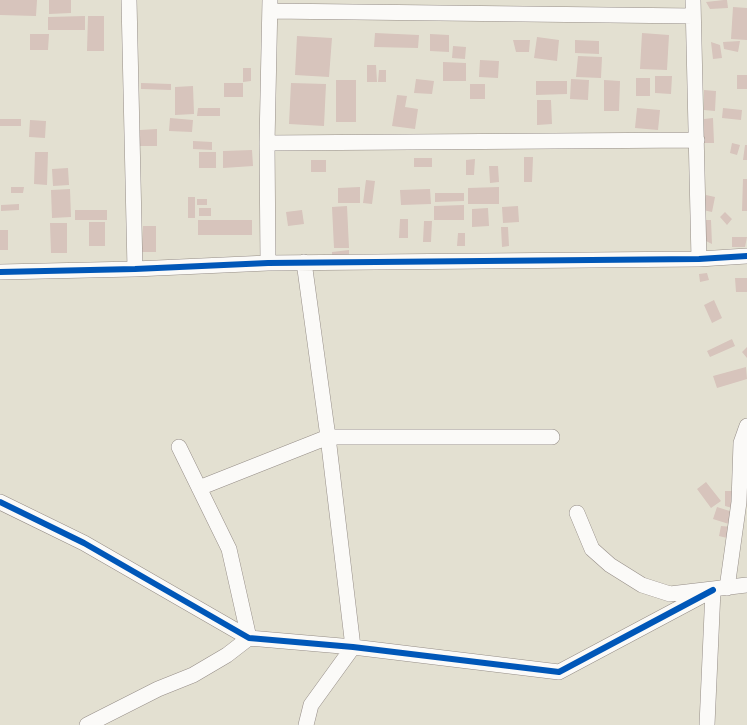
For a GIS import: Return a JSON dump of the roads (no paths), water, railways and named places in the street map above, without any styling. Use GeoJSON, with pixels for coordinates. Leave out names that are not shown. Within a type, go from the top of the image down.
{"type":"FeatureCollection","features":[{"type":"Feature","properties":{"kind":"street"},"geometry":{"type":"LineString","coordinates":[[129,0],[135,269]]}},
{"type":"Feature","properties":{"kind":"street"},"geometry":{"type":"LineString","coordinates":[[693,0],[699,259]]}},
{"type":"Feature","properties":{"kind":"street"},"geometry":{"type":"LineString","coordinates":[[268,263],[267,143],[270,6],[693,16]]}},
{"type":"Feature","properties":{"kind":"street"},"geometry":{"type":"LineString","coordinates":[[267,143],[697,140]]}},
{"type":"Feature","properties":{"kind":"street"},"geometry":{"type":"LineString","coordinates":[[0,272],[135,269],[304,262],[699,259],[747,256]]}},
{"type":"Feature","properties":{"kind":"street"},"geometry":{"type":"LineString","coordinates":[[304,262],[328,437],[353,647],[311,705],[306,725]]}},
{"type":"Feature","properties":{"kind":"street"},"geometry":{"type":"LineString","coordinates":[[708,725],[720,589],[739,502],[744,443],[747,426]]}},
{"type":"Feature","properties":{"kind":"street"},"geometry":{"type":"LineString","coordinates":[[199,488],[328,437],[552,437]]}},
{"type":"Feature","properties":{"kind":"street"},"geometry":{"type":"LineString","coordinates":[[179,447],[229,549],[249,638]]}},
{"type":"Feature","properties":{"kind":"street"},"geometry":{"type":"LineString","coordinates":[[0,502],[84,543],[249,638],[353,647],[560,672],[720,589]]}},
{"type":"Feature","properties":{"kind":"street"},"geometry":{"type":"LineString","coordinates":[[577,513],[592,549],[610,565],[642,586],[670,594],[747,585]]}},
{"type":"Feature","properties":{"kind":"street"},"geometry":{"type":"LineString","coordinates":[[87,725],[158,689],[193,675],[227,655],[249,638]]}}]}
